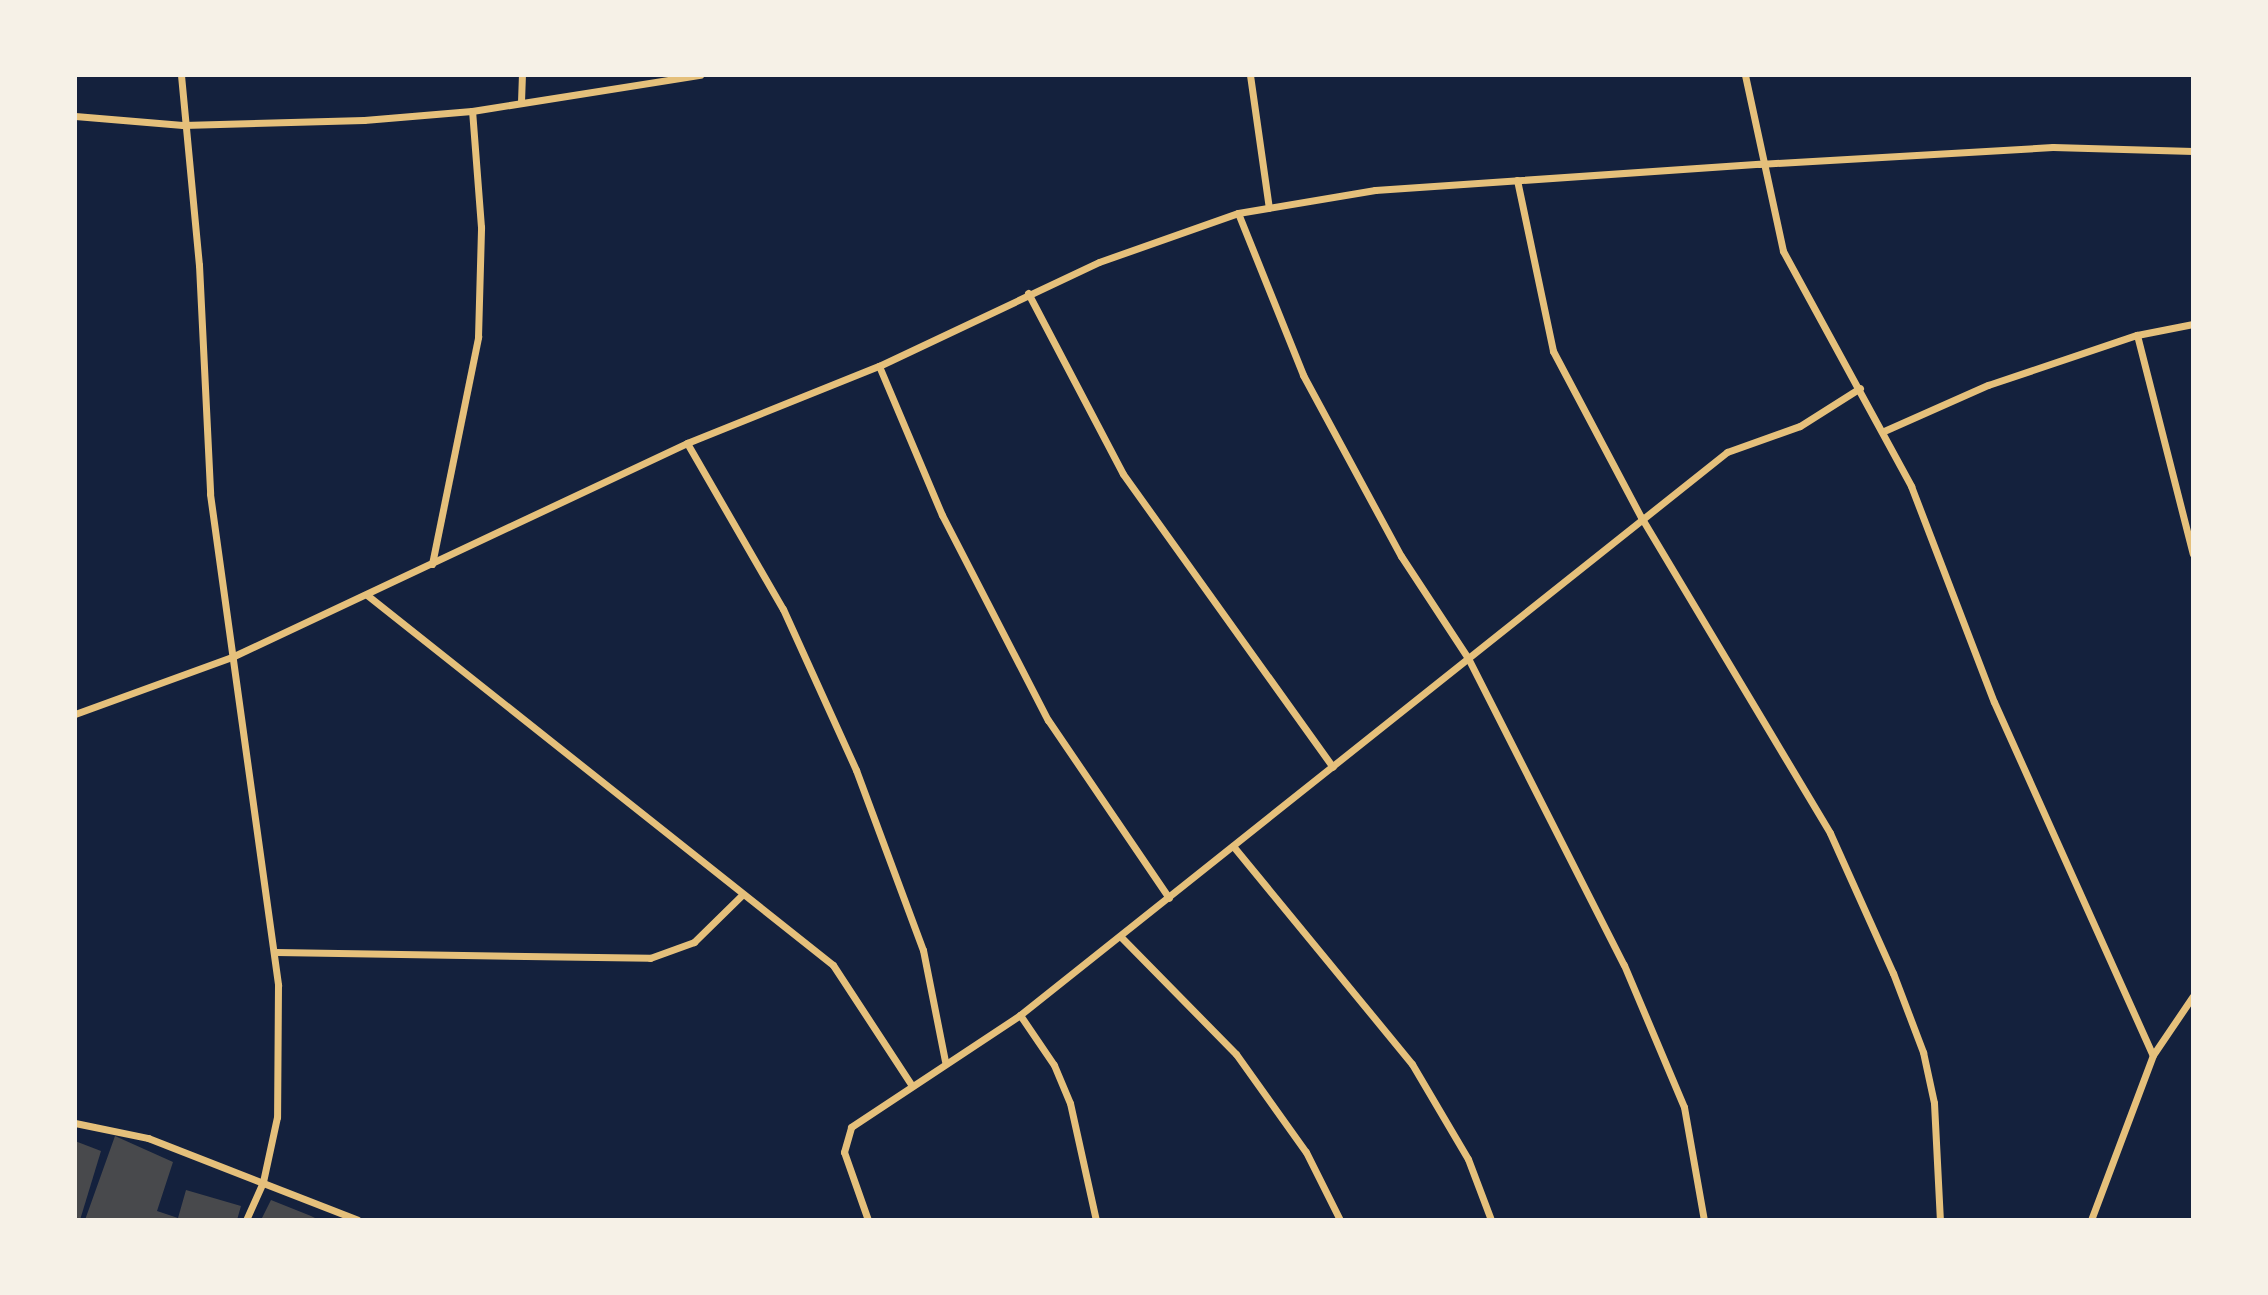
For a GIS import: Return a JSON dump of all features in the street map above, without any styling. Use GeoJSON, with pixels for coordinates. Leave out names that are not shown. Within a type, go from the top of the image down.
{"type":"FeatureCollection","features":[{"type":"Feature","properties":{"kind":"street"},"geometry":{"type":"LineString","coordinates":[[181,75],[183,125],[199,265],[210,494],[276,952],[279,1091],[263,1182],[246,1220]]}},
{"type":"Feature","properties":{"kind":"street"},"geometry":{"type":"LineString","coordinates":[[521,102],[522,75]]}},
{"type":"Feature","properties":{"kind":"street"},"geometry":{"type":"LineString","coordinates":[[75,116],[183,125],[472,111],[700,75]]}},
{"type":"Feature","properties":{"kind":"street"},"geometry":{"type":"LineString","coordinates":[[1250,75],[1269,208]]}},
{"type":"Feature","properties":{"kind":"street"},"geometry":{"type":"LineString","coordinates":[[1745,75],[1759,163],[1783,251],[1884,431],[1941,554],[1994,702],[2154,1055]]}},
{"type":"Feature","properties":{"kind":"street"},"geometry":{"type":"LineString","coordinates":[[432,564],[478,337],[481,226],[472,111]]}},
{"type":"Feature","properties":{"kind":"street"},"geometry":{"type":"LineString","coordinates":[[75,714],[234,656],[687,443],[879,366],[1028,293],[1238,213],[1375,190],[1759,163],[2053,147],[2193,151]]}},
{"type":"Feature","properties":{"kind":"street"},"geometry":{"type":"LineString","coordinates":[[1517,180],[1553,351],[1641,517],[1798,774],[1872,925],[1923,1052],[1940,1153],[1940,1220]]}},
{"type":"Feature","properties":{"kind":"street"},"geometry":{"type":"LineString","coordinates":[[1238,213],[1303,375],[1395,545],[1468,658],[1541,792],[1667,1058],[1684,1107],[1704,1220]]}},
{"type":"Feature","properties":{"kind":"street"},"geometry":{"type":"LineString","coordinates":[[1028,293],[1123,474],[1333,767]]}},
{"type":"Feature","properties":{"kind":"street"},"geometry":{"type":"LineString","coordinates":[[1884,431],[1988,385],[2137,335],[2193,324]]}},
{"type":"Feature","properties":{"kind":"street"},"geometry":{"type":"LineString","coordinates":[[2137,335],[2193,554]]}},
{"type":"Feature","properties":{"kind":"street"},"geometry":{"type":"LineString","coordinates":[[879,366],[942,515],[1048,720],[1169,898]]}},
{"type":"Feature","properties":{"kind":"street"},"geometry":{"type":"LineString","coordinates":[[868,1220],[844,1135],[911,1084],[1020,1015],[1121,937],[1641,517],[1727,452],[1800,426],[1860,388]]}},
{"type":"Feature","properties":{"kind":"street"},"geometry":{"type":"LineString","coordinates":[[687,443],[783,609],[856,770],[923,950],[945,1061]]}},
{"type":"Feature","properties":{"kind":"street"},"geometry":{"type":"LineString","coordinates":[[367,595],[741,896],[833,965],[911,1084]]}},
{"type":"Feature","properties":{"kind":"street"},"geometry":{"type":"LineString","coordinates":[[1233,846],[1412,1065],[1468,1159],[1491,1220]]}},
{"type":"Feature","properties":{"kind":"street"},"geometry":{"type":"LineString","coordinates":[[276,952],[650,958],[694,942],[741,896]]}},
{"type":"Feature","properties":{"kind":"street"},"geometry":{"type":"LineString","coordinates":[[1121,937],[1236,1054],[1306,1152],[1340,1220]]}},
{"type":"Feature","properties":{"kind":"street"},"geometry":{"type":"LineString","coordinates":[[2091,1220],[2154,1055],[2193,996]]}},
{"type":"Feature","properties":{"kind":"street"},"geometry":{"type":"LineString","coordinates":[[1020,1015],[1055,1065],[1070,1103],[1096,1220]]}},
{"type":"Feature","properties":{"kind":"street"},"geometry":{"type":"LineString","coordinates":[[75,1123],[148,1138],[358,1220]]}},
{"type":"Feature","properties":{"kind":"building"},"geometry":{"type":"Polygon","coordinates":[[[115,1136],[173,1162],[157,1211],[178,1218],[186,1190],[241,1206],[237,1220],[85,1220],[115,1136]]]}},
{"type":"Feature","properties":{"kind":"building"},"geometry":{"type":"Polygon","coordinates":[[[75,1141],[101,1151],[80,1220],[75,1220],[75,1141]]]}},
{"type":"Feature","properties":{"kind":"building"},"geometry":{"type":"Polygon","coordinates":[[[271,1200],[311,1216],[319,1220],[261,1220],[271,1200]]]}}]}
